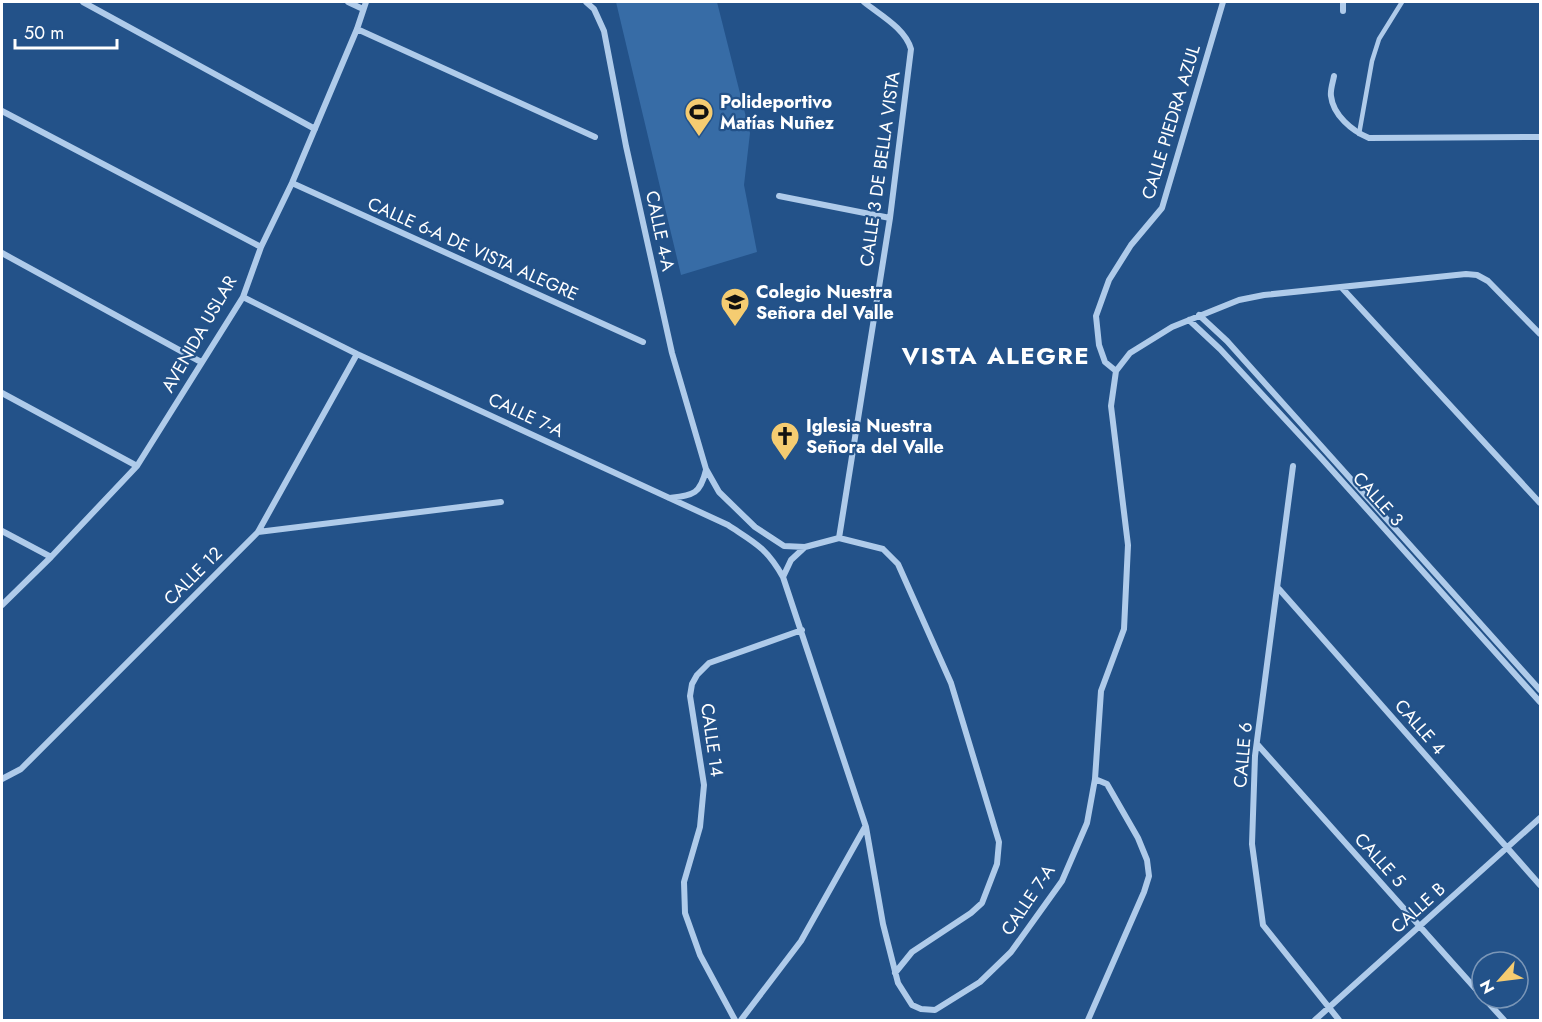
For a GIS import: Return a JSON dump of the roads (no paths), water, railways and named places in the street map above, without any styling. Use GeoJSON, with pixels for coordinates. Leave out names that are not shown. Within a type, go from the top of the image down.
{"type":"FeatureCollection","features":[{"type":"Feature","properties":{"kind":"street"},"geometry":{"type":"LineString","coordinates":[[83,2],[315,129]]}},
{"type":"Feature","properties":{"kind":"street"},"geometry":{"type":"LineString","coordinates":[[348,2],[363,9]]}},
{"type":"Feature","properties":{"kind":"street","name":"AVENIDA USLAR"},"geometry":{"type":"LineString","coordinates":[[2,604],[51,557],[136,466],[243,297],[261,247],[292,183],[357,29],[366,2]]}},
{"type":"Feature","properties":{"kind":"street","name":"CALLE 4-A"},"geometry":{"type":"LineString","coordinates":[[586,2],[594,9],[604,31],[672,353],[706,469]]}},
{"type":"Feature","properties":{"kind":"street","name":"CALLE 3 DE BELLA VISTA"},"geometry":{"type":"LineString","coordinates":[[839,538],[890,218],[911,49],[909,40],[903,33],[864,2]]}},
{"type":"Feature","properties":{"kind":"street","name":"CALLE PIEDRA AZUL"},"geometry":{"type":"LineString","coordinates":[[1116,371],[1105,362],[1099,345],[1096,315],[1109,280],[1126,253],[1162,208],[1223,2]]}},
{"type":"Feature","properties":{"kind":"street"},"geometry":{"type":"LineString","coordinates":[[1343,2],[1343,11]]}},
{"type":"Feature","properties":{"kind":"street"},"geometry":{"type":"LineString","coordinates":[[357,29],[595,136]]}},
{"type":"Feature","properties":{"kind":"street"},"geometry":{"type":"LineString","coordinates":[[1334,76],[1331,96],[1338,114],[1351,129],[1369,138],[1540,137]]}},
{"type":"Feature","properties":{"kind":"street"},"geometry":{"type":"LineString","coordinates":[[2,111],[261,247]]}},
{"type":"Feature","properties":{"kind":"street","name":"CALLE 6-A DE VISTA ALEGRE"},"geometry":{"type":"LineString","coordinates":[[292,183],[643,342]]}},
{"type":"Feature","properties":{"kind":"street"},"geometry":{"type":"LineString","coordinates":[[779,196],[890,218]]}},
{"type":"Feature","properties":{"kind":"street"},"geometry":{"type":"LineString","coordinates":[[2,253],[201,362]]}},
{"type":"Feature","properties":{"kind":"street"},"geometry":{"type":"LineString","coordinates":[[1116,371],[1130,353],[1172,327],[1239,300],[1264,295],[1466,274],[1477,275],[1488,281],[1540,334]]}},
{"type":"Feature","properties":{"kind":"street"},"geometry":{"type":"LineString","coordinates":[[1342,288],[1540,503]]}},
{"type":"Feature","properties":{"kind":"street","name":"CALLE 7-A"},"geometry":{"type":"LineString","coordinates":[[243,297],[357,354],[728,525],[764,549],[773,559],[783,577],[866,827],[883,924],[895,973],[903,994],[912,1005],[930,1011],[980,982],[1011,952],[1062,881],[1087,823],[1095,779],[1101,691],[1124,630],[1125,619],[1128,545],[1111,406],[1116,371]]}},
{"type":"Feature","properties":{"kind":"street","name":"CALLE 3"},"geometry":{"type":"LineString","coordinates":[[1199,315],[1227,341],[1540,690]]}},
{"type":"Feature","properties":{"kind":"street","name":"CALLE 3"},"geometry":{"type":"LineString","coordinates":[[1189,320],[1220,349],[1322,459],[1540,702]]}},
{"type":"Feature","properties":{"kind":"street","name":"CALLE 12"},"geometry":{"type":"LineString","coordinates":[[2,779],[21,769],[258,532],[357,354]]}},
{"type":"Feature","properties":{"kind":"street"},"geometry":{"type":"LineString","coordinates":[[2,393],[136,466]]}},
{"type":"Feature","properties":{"kind":"street"},"geometry":{"type":"LineString","coordinates":[[1322,459],[1328,453]]}},
{"type":"Feature","properties":{"kind":"street","name":"CALLE 6"},"geometry":{"type":"LineString","coordinates":[[1293,466],[1257,744],[1252,844],[1263,925],[1339,1020]]}},
{"type":"Feature","properties":{"kind":"street"},"geometry":{"type":"LineString","coordinates":[[669,498],[686,496],[696,491],[702,485],[706,469]]}},
{"type":"Feature","properties":{"kind":"street"},"geometry":{"type":"LineString","coordinates":[[706,469],[719,492],[754,527],[784,546],[805,547],[839,538],[883,549],[898,564],[951,683],[999,842],[997,864],[982,903],[971,913],[912,952],[895,973]]}},
{"type":"Feature","properties":{"kind":"street"},"geometry":{"type":"LineString","coordinates":[[258,532],[501,502]]}},
{"type":"Feature","properties":{"kind":"street"},"geometry":{"type":"LineString","coordinates":[[2,531],[51,557]]}},
{"type":"Feature","properties":{"kind":"street"},"geometry":{"type":"LineString","coordinates":[[783,577],[791,560],[805,547]]}},
{"type":"Feature","properties":{"kind":"street","name":"CALLE 4"},"geometry":{"type":"LineString","coordinates":[[1278,589],[1540,885]]}},
{"type":"Feature","properties":{"kind":"street","name":"CALLE 14"},"geometry":{"type":"LineString","coordinates":[[735,1020],[700,955],[685,913],[684,882],[700,827],[704,785],[690,696],[692,684],[709,663],[802,630]]}},
{"type":"Feature","properties":{"kind":"street","name":"CALLE 5"},"geometry":{"type":"LineString","coordinates":[[1257,744],[1470,983]]}},
{"type":"Feature","properties":{"kind":"street"},"geometry":{"type":"LineString","coordinates":[[1088,1020],[1149,876],[1147,860],[1124,812],[1107,784],[1095,779]]}},
{"type":"Feature","properties":{"kind":"street","name":"CALLE B"},"geometry":{"type":"LineString","coordinates":[[1315,1020],[1540,818]]}},
{"type":"Feature","properties":{"kind":"street"},"geometry":{"type":"LineString","coordinates":[[741,1020],[801,941],[866,827]]}},
{"type":"Feature","properties":{"kind":"lane"},"geometry":{"type":"LineString","coordinates":[[1359,134],[1378,39],[1402,2]]}},
{"type":"Feature","properties":{"kind":"place","name":"Polideportivo Matías Nuñez"},"geometry":{"type":"Point","coordinates":[699,138]}},
{"type":"Feature","properties":{"kind":"place","name":"Colegio Nuestra Señora del Valle"},"geometry":{"type":"Point","coordinates":[735,328]}},
{"type":"Feature","properties":{"kind":"place","name":"Iglesia Nuestra Señora del Valle"},"geometry":{"type":"Point","coordinates":[785,462]}},
{"type":"Feature","properties":{"kind":"district","name":"VISTA ALEGRE"},"geometry":{"type":"Point","coordinates":[996,355]}}]}
